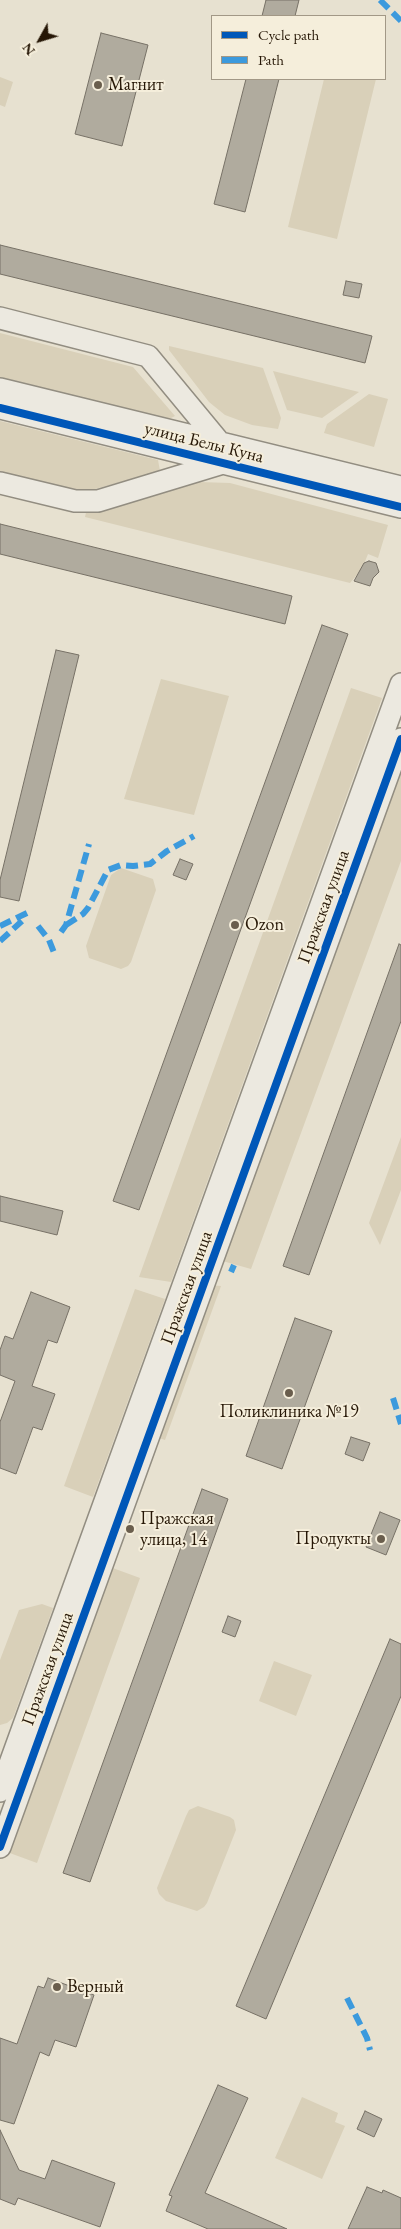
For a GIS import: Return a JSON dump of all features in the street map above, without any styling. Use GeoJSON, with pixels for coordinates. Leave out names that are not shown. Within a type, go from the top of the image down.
{"type":"FeatureCollection","features":[{"type":"Feature","properties":{"kind":"street"},"geometry":{"type":"LineString","coordinates":[[0,318],[148,356],[222,453],[98,500],[75,501],[0,483]]}},
{"type":"Feature","properties":{"kind":"street","name":"улица Белы Куна"},"geometry":{"type":"LineString","coordinates":[[0,389],[401,507]]}},
{"type":"Feature","properties":{"kind":"street","name":"улица Белы Куна"},"geometry":{"type":"LineString","coordinates":[[0,408],[401,487]]}},
{"type":"Feature","properties":{"kind":"street","name":"Пражская улица"},"geometry":{"type":"LineString","coordinates":[[0,1791],[401,684]]}},
{"type":"Feature","properties":{"kind":"street","name":"Пражская улица"},"geometry":{"type":"LineString","coordinates":[[0,1847],[401,739]]}},
{"type":"Feature","properties":{"kind":"shaded area"},"geometry":{"type":"Polygon","coordinates":[[[0,77],[13,82],[5,107],[0,105],[0,77]]]}},
{"type":"Feature","properties":{"kind":"shaded area"},"geometry":{"type":"Polygon","coordinates":[[[324,80],[376,80],[337,239],[288,227],[324,80]]]}},
{"type":"Feature","properties":{"kind":"shaded area"},"geometry":{"type":"Polygon","coordinates":[[[0,333],[133,367],[175,416],[169,419],[0,377],[0,333]]]}},
{"type":"Feature","properties":{"kind":"shaded area"},"geometry":{"type":"Polygon","coordinates":[[[169,346],[263,368],[281,418],[278,429],[252,425],[225,415],[209,402],[169,350],[169,346]]]}},
{"type":"Feature","properties":{"kind":"shaded area"},"geometry":{"type":"Polygon","coordinates":[[[273,371],[359,392],[322,418],[287,410],[273,371]]]}},
{"type":"Feature","properties":{"kind":"shaded area"},"geometry":{"type":"Polygon","coordinates":[[[369,394],[388,399],[374,447],[324,433],[327,424],[369,394]]]}},
{"type":"Feature","properties":{"kind":"shaded area"},"geometry":{"type":"Polygon","coordinates":[[[0,421],[158,460],[160,471],[88,491],[0,472],[0,421]]]}},
{"type":"Feature","properties":{"kind":"shaded area"},"geometry":{"type":"Polygon","coordinates":[[[199,482],[230,483],[388,525],[378,558],[368,554],[362,569],[350,583],[85,517],[87,508],[199,482]]]}},
{"type":"Feature","properties":{"kind":"shaded area"},"geometry":{"type":"Polygon","coordinates":[[[161,679],[229,696],[194,815],[124,799],[161,679]]]}},
{"type":"Feature","properties":{"kind":"shaded area"},"geometry":{"type":"Polygon","coordinates":[[[351,688],[382,698],[171,1282],[139,1277],[351,688]]]}},
{"type":"Feature","properties":{"kind":"shaded area"},"geometry":{"type":"Polygon","coordinates":[[[401,760],[401,861],[251,1269],[219,1260],[401,760]]]}},
{"type":"Feature","properties":{"kind":"shaded area"},"geometry":{"type":"Polygon","coordinates":[[[121,868],[153,879],[156,890],[131,962],[128,966],[121,969],[89,958],[86,946],[111,875],[121,868]]]}},
{"type":"Feature","properties":{"kind":"shaded area"},"geometry":{"type":"Polygon","coordinates":[[[401,1137],[401,1190],[380,1245],[369,1223],[401,1137]]]}},
{"type":"Feature","properties":{"kind":"shaded area"},"geometry":{"type":"Polygon","coordinates":[[[211,1285],[221,1286],[165,1440],[156,1437],[211,1285]]]}},
{"type":"Feature","properties":{"kind":"shaded area"},"geometry":{"type":"Polygon","coordinates":[[[135,1289],[165,1299],[93,1497],[64,1486],[135,1289]]]}},
{"type":"Feature","properties":{"kind":"shaded area"},"geometry":{"type":"Polygon","coordinates":[[[110,1567],[140,1578],[37,1863],[7,1852],[110,1567]]]}},
{"type":"Feature","properties":{"kind":"shaded area"},"geometry":{"type":"Polygon","coordinates":[[[42,1604],[53,1608],[13,1718],[7,1723],[0,1725],[0,1660],[19,1610],[42,1604]]]}},
{"type":"Feature","properties":{"kind":"shaded area"},"geometry":{"type":"Polygon","coordinates":[[[274,1661],[312,1675],[296,1716],[259,1701],[274,1661]]]}},
{"type":"Feature","properties":{"kind":"shaded area"},"geometry":{"type":"Polygon","coordinates":[[[198,1806],[230,1817],[234,1820],[236,1830],[207,1903],[197,1911],[166,1901],[159,1894],[157,1888],[189,1810],[198,1806]]]}},
{"type":"Feature","properties":{"kind":"shaded area"},"geometry":{"type":"Polygon","coordinates":[[[302,2097],[338,2113],[335,2122],[345,2126],[322,2179],[275,2158],[302,2097]]]}},
{"type":"Feature","properties":{"kind":"building"},"geometry":{"type":"Polygon","coordinates":[[[266,0],[299,0],[295,15],[262,15],[266,0]]]}},
{"type":"Feature","properties":{"kind":"building"},"geometry":{"type":"Polygon","coordinates":[[[101,33],[148,45],[122,146],[75,134],[101,33]]]}},
{"type":"Feature","properties":{"kind":"building"},"geometry":{"type":"Polygon","coordinates":[[[246,80],[279,80],[245,212],[214,204],[246,80]]]}},
{"type":"Feature","properties":{"kind":"building"},"geometry":{"type":"Polygon","coordinates":[[[0,245],[372,336],[365,363],[0,274],[0,245]]]}},
{"type":"Feature","properties":{"kind":"building"},"geometry":{"type":"Polygon","coordinates":[[[346,281],[362,284],[359,298],[343,295],[346,281]]]}},
{"type":"Feature","properties":{"kind":"building"},"geometry":{"type":"Polygon","coordinates":[[[0,524],[292,596],[285,624],[0,554],[0,524]]]}},
{"type":"Feature","properties":{"kind":"building"},"geometry":{"type":"Polygon","coordinates":[[[369,561],[376,563],[379,572],[373,578],[370,586],[354,581],[364,563],[369,561]]]}},
{"type":"Feature","properties":{"kind":"building"},"geometry":{"type":"Polygon","coordinates":[[[322,625],[348,634],[139,1210],[113,1201],[322,625]]]}},
{"type":"Feature","properties":{"kind":"building"},"geometry":{"type":"Polygon","coordinates":[[[56,650],[79,655],[19,901],[0,897],[0,880],[56,650]]]}},
{"type":"Feature","properties":{"kind":"building"},"geometry":{"type":"Polygon","coordinates":[[[180,859],[193,864],[186,880],[173,875],[180,859]]]}},
{"type":"Feature","properties":{"kind":"building"},"geometry":{"type":"Polygon","coordinates":[[[399,944],[401,945],[401,1021],[309,1275],[283,1266],[399,944]]]}},
{"type":"Feature","properties":{"kind":"building"},"geometry":{"type":"Polygon","coordinates":[[[0,1196],[63,1211],[57,1235],[0,1221],[0,1196]]]}},
{"type":"Feature","properties":{"kind":"building"},"geometry":{"type":"Polygon","coordinates":[[[31,1292],[70,1307],[57,1343],[48,1340],[32,1386],[55,1394],[42,1430],[33,1427],[16,1474],[0,1468],[0,1422],[15,1381],[0,1375],[0,1350],[5,1336],[13,1339],[31,1292]]]}},
{"type":"Feature","properties":{"kind":"building","name":"Поликлиника №19"},"geometry":{"type":"Polygon","coordinates":[[[295,1318],[332,1331],[282,1469],[246,1456],[295,1318]]]}},
{"type":"Feature","properties":{"kind":"building"},"geometry":{"type":"Polygon","coordinates":[[[351,1437],[370,1443],[363,1461],[345,1454],[351,1437]]]}},
{"type":"Feature","properties":{"kind":"building"},"geometry":{"type":"Polygon","coordinates":[[[202,1489],[228,1499],[90,1882],[63,1873],[202,1489]]]}},
{"type":"Feature","properties":{"kind":"building","name":"Продукты"},"geometry":{"type":"Polygon","coordinates":[[[380,1512],[400,1520],[386,1555],[366,1547],[380,1512]]]}},
{"type":"Feature","properties":{"kind":"building"},"geometry":{"type":"Polygon","coordinates":[[[228,1616],[241,1621],[235,1637],[222,1632],[228,1616]]]}},
{"type":"Feature","properties":{"kind":"building"},"geometry":{"type":"Polygon","coordinates":[[[390,1639],[401,1644],[401,1696],[266,2019],[236,2006],[390,1639]]]}},
{"type":"Feature","properties":{"kind":"building"},"geometry":{"type":"Polygon","coordinates":[[[48,1978],[94,1995],[76,2047],[55,2040],[49,2056],[40,2052],[14,2124],[0,2120],[0,2038],[17,2044],[38,1986],[44,1988],[48,1978]]]}},
{"type":"Feature","properties":{"kind":"building"},"geometry":{"type":"Polygon","coordinates":[[[218,2085],[248,2098],[205,2193],[287,2229],[208,2229],[166,2211],[172,2196],[169,2195],[218,2085]]]}},
{"type":"Feature","properties":{"kind":"building"},"geometry":{"type":"Polygon","coordinates":[[[365,2111],[382,2119],[374,2137],[357,2129],[365,2111]]]}},
{"type":"Feature","properties":{"kind":"building"},"geometry":{"type":"Polygon","coordinates":[[[0,2130],[19,2170],[45,2179],[52,2160],[115,2183],[100,2227],[18,2198],[15,2205],[0,2199],[0,2130]]]}},
{"type":"Feature","properties":{"kind":"building"},"geometry":{"type":"Polygon","coordinates":[[[367,2187],[382,2193],[383,2190],[401,2198],[401,2229],[348,2229],[367,2187]]]}},
{"type":"Feature","properties":{"kind":"marked path"},"geometry":{"type":"LineString","coordinates":[[380,0],[401,21]]}},
{"type":"Feature","properties":{"kind":"marked path"},"geometry":{"type":"LineString","coordinates":[[66,925],[83,914],[88,908],[108,870],[121,865],[150,864],[167,851],[194,836]]}},
{"type":"Feature","properties":{"kind":"marked path"},"geometry":{"type":"LineString","coordinates":[[61,932],[66,925],[89,844]]}},
{"type":"Feature","properties":{"kind":"marked path"},"geometry":{"type":"LineString","coordinates":[[0,926],[31,911]]}},
{"type":"Feature","properties":{"kind":"marked path"},"geometry":{"type":"LineString","coordinates":[[0,941],[22,921]]}},
{"type":"Feature","properties":{"kind":"marked path"},"geometry":{"type":"LineString","coordinates":[[38,926],[49,940],[55,955]]}},
{"type":"Feature","properties":{"kind":"marked path"},"geometry":{"type":"LineString","coordinates":[[231,1272],[234,1265]]}},
{"type":"Feature","properties":{"kind":"marked path"},"geometry":{"type":"LineString","coordinates":[[393,1398],[401,1424]]}},
{"type":"Feature","properties":{"kind":"marked path"},"geometry":{"type":"LineString","coordinates":[[347,1998],[367,2038],[370,2050]]}},
{"type":"Feature","properties":{"kind":"cycle path"},"geometry":{"type":"LineString","coordinates":[[0,408],[401,507]]}},
{"type":"Feature","properties":{"kind":"cycle path"},"geometry":{"type":"LineString","coordinates":[[0,1847],[401,739]]}},
{"type":"Feature","properties":{"kind":"place","name":"Магнит"},"geometry":{"type":"Point","coordinates":[98,85]}},
{"type":"Feature","properties":{"kind":"place","name":"Ozon"},"geometry":{"type":"Point","coordinates":[235,925]}},
{"type":"Feature","properties":{"kind":"place","name":"Поликлиника №19"},"geometry":{"type":"Point","coordinates":[289,1393]}},
{"type":"Feature","properties":{"kind":"place","name":"Пражская улица, 14"},"geometry":{"type":"Point","coordinates":[130,1529]}},
{"type":"Feature","properties":{"kind":"place","name":"Продукты"},"geometry":{"type":"Point","coordinates":[381,1539]}},
{"type":"Feature","properties":{"kind":"place","name":"Верный"},"geometry":{"type":"Point","coordinates":[57,1987]}}]}
